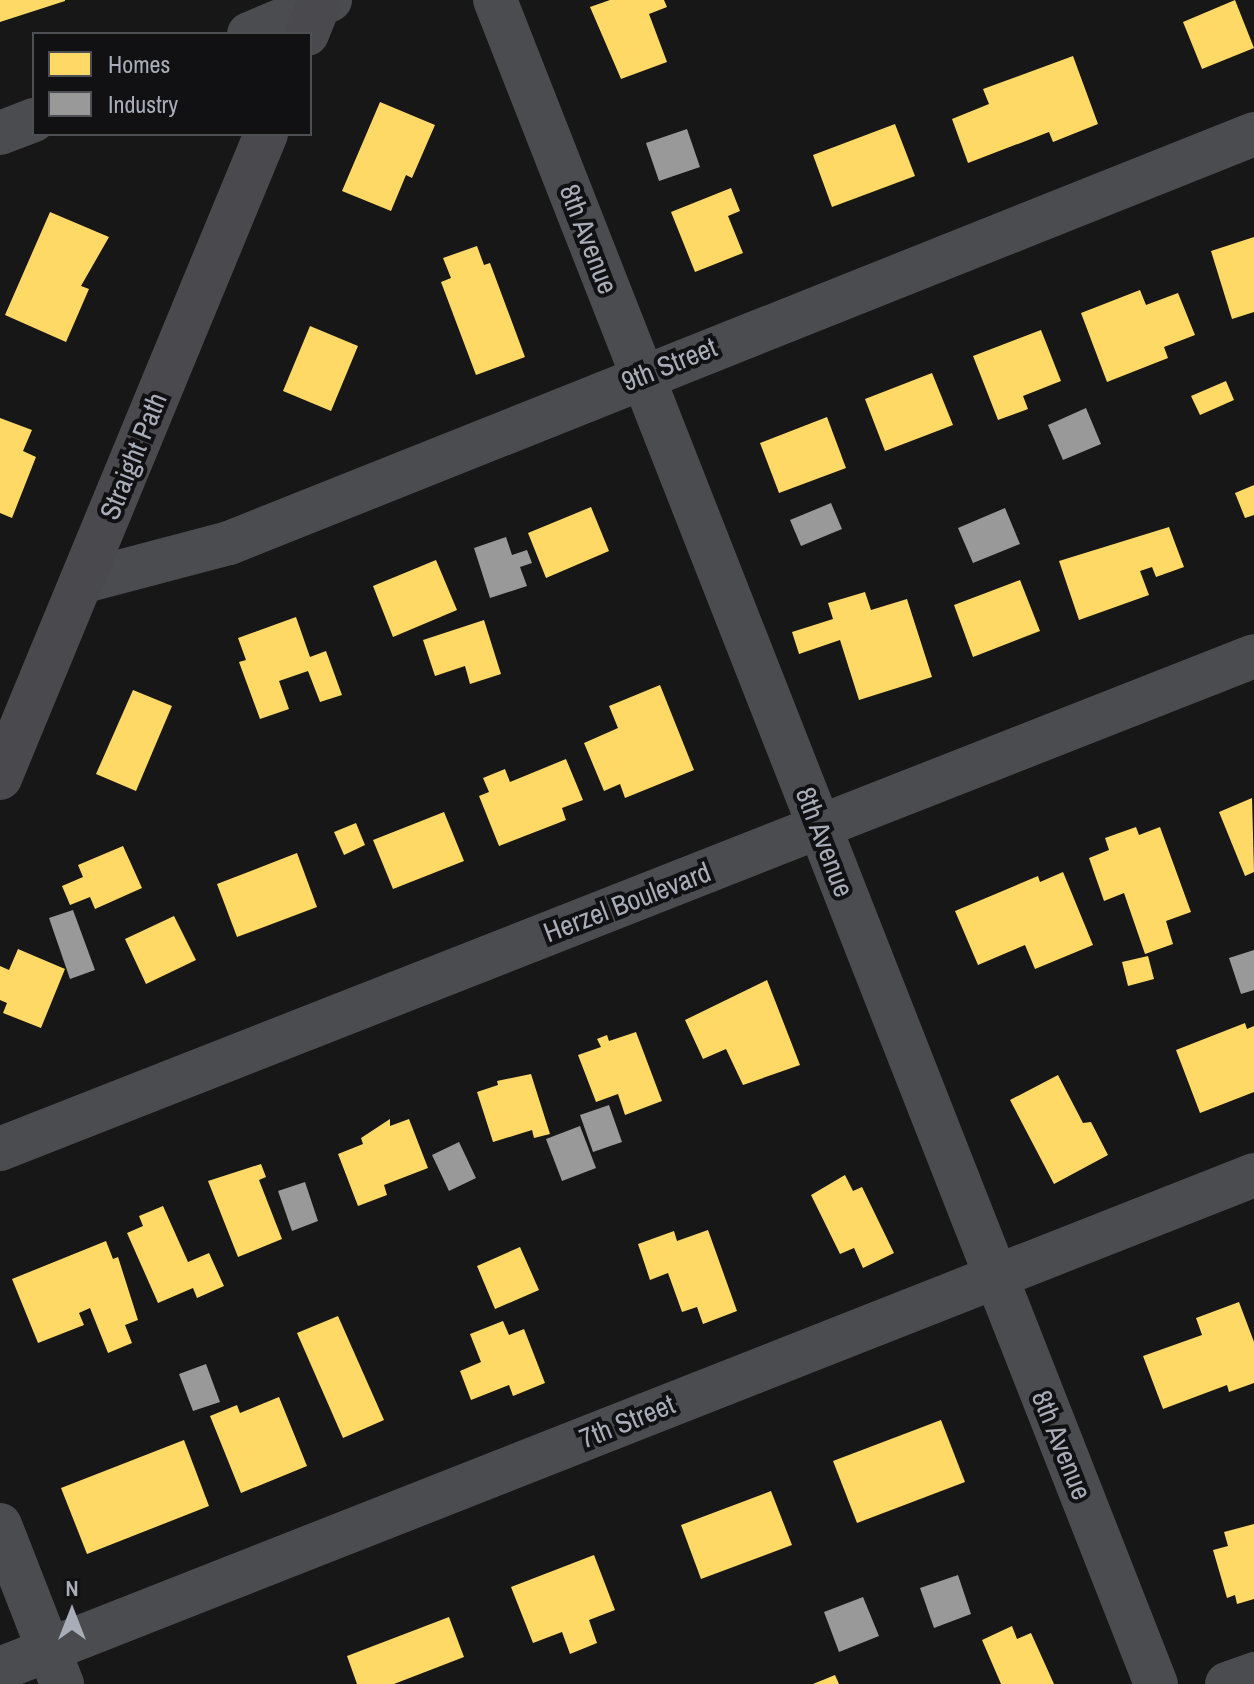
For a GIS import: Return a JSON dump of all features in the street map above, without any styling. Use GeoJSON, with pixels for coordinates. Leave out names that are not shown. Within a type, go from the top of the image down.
{"type":"FeatureCollection","features":[{"type":"Feature","properties":{"kind":"main road","name":"Straight Path"},"geometry":{"type":"LineString","coordinates":[[0,778],[265,136]]}},
{"type":"Feature","properties":{"kind":"street","name":"8th Avenue"},"geometry":{"type":"LineString","coordinates":[[495,0],[1156,1684]]}},
{"type":"Feature","properties":{"kind":"street"},"geometry":{"type":"LineString","coordinates":[[255,32],[319,9]]}},
{"type":"Feature","properties":{"kind":"street"},"geometry":{"type":"LineString","coordinates":[[0,133],[32,121]]}},
{"type":"Feature","properties":{"kind":"street","name":"9th Street"},"geometry":{"type":"LineString","coordinates":[[81,582],[229,543],[642,375],[1254,134]]}},
{"type":"Feature","properties":{"kind":"street","name":"Herzel Boulevard"},"geometry":{"type":"LineString","coordinates":[[0,1149],[1254,656]]}},
{"type":"Feature","properties":{"kind":"street","name":"7th Street"},"geometry":{"type":"LineString","coordinates":[[0,1669],[55,1667],[995,1275],[1254,1175]]}},
{"type":"Feature","properties":{"kind":"street"},"geometry":{"type":"LineString","coordinates":[[0,1525],[55,1667]]}},
{"type":"Feature","properties":{"kind":"street"},"geometry":{"type":"LineString","coordinates":[[1227,1684],[1254,1674]]}},
{"type":"Feature","properties":{"kind":"building: Homes"},"geometry":{"type":"Polygon","coordinates":[[[0,0],[65,0],[65,1],[0,22],[0,0]]]}},
{"type":"Feature","properties":{"kind":"building: Homes"},"geometry":{"type":"Polygon","coordinates":[[[610,0],[664,0],[667,7],[649,14],[667,62],[621,79],[590,7],[610,0]]]}},
{"type":"Feature","properties":{"kind":"building: Homes"},"geometry":{"type":"Polygon","coordinates":[[[1235,0],[1254,48],[1202,69],[1183,22],[1235,0]]]}},
{"type":"Feature","properties":{"kind":"building: Homes"},"geometry":{"type":"Polygon","coordinates":[[[1073,56],[1098,124],[1053,142],[1049,132],[968,163],[952,119],[989,104],[983,89],[1073,56]]]}},
{"type":"Feature","properties":{"kind":"building: Homes"},"geometry":{"type":"Polygon","coordinates":[[[380,102],[435,125],[412,178],[406,175],[391,211],[342,191],[380,102]]]}},
{"type":"Feature","properties":{"kind":"building: Homes"},"geometry":{"type":"Polygon","coordinates":[[[895,124],[915,176],[832,207],[813,155],[895,124]]]}},
{"type":"Feature","properties":{"kind":"building: Homes"},"geometry":{"type":"Polygon","coordinates":[[[731,188],[740,211],[728,216],[743,253],[695,272],[671,212],[731,188]]]}},
{"type":"Feature","properties":{"kind":"building: Homes"},"geometry":{"type":"Polygon","coordinates":[[[50,212],[109,237],[81,286],[89,289],[66,342],[5,315],[50,212]]]}},
{"type":"Feature","properties":{"kind":"building: Homes"},"geometry":{"type":"Polygon","coordinates":[[[1254,237],[1254,312],[1232,319],[1211,251],[1254,237]]]}},
{"type":"Feature","properties":{"kind":"building: Homes"},"geometry":{"type":"Polygon","coordinates":[[[477,246],[484,265],[490,263],[525,357],[476,375],[441,282],[451,278],[443,258],[477,246]]]}},
{"type":"Feature","properties":{"kind":"building: Homes"},"geometry":{"type":"Polygon","coordinates":[[[1140,290],[1146,305],[1178,293],[1195,335],[1164,347],[1168,358],[1107,382],[1081,313],[1140,290]]]}},
{"type":"Feature","properties":{"kind":"building: Homes"},"geometry":{"type":"Polygon","coordinates":[[[310,326],[358,346],[331,411],[283,391],[310,326]]]}},
{"type":"Feature","properties":{"kind":"building: Homes"},"geometry":{"type":"Polygon","coordinates":[[[1041,330],[1061,381],[1023,396],[1028,409],[998,420],[973,356],[1041,330]]]}},
{"type":"Feature","properties":{"kind":"building: Homes"},"geometry":{"type":"Polygon","coordinates":[[[932,373],[953,425],[885,451],[865,399],[932,373]]]}},
{"type":"Feature","properties":{"kind":"building: Homes"},"geometry":{"type":"Polygon","coordinates":[[[1226,381],[1234,400],[1200,415],[1191,396],[1226,381]]]}},
{"type":"Feature","properties":{"kind":"building: Homes"},"geometry":{"type":"Polygon","coordinates":[[[827,417],[846,468],[779,493],[760,443],[827,417]]]}},
{"type":"Feature","properties":{"kind":"building: Homes"},"geometry":{"type":"Polygon","coordinates":[[[0,418],[32,430],[23,451],[36,457],[12,518],[0,513],[0,418]]]}},
{"type":"Feature","properties":{"kind":"building: Homes"},"geometry":{"type":"Polygon","coordinates":[[[1254,485],[1254,515],[1245,518],[1235,493],[1254,485]]]}},
{"type":"Feature","properties":{"kind":"building: Homes"},"geometry":{"type":"Polygon","coordinates":[[[591,507],[609,551],[546,578],[528,533],[591,507]]]}},
{"type":"Feature","properties":{"kind":"building: Homes"},"geometry":{"type":"Polygon","coordinates":[[[1169,527],[1184,567],[1156,577],[1152,567],[1140,571],[1149,595],[1079,620],[1059,561],[1169,527]]]}},
{"type":"Feature","properties":{"kind":"building: Homes"},"geometry":{"type":"Polygon","coordinates":[[[436,560],[457,610],[393,637],[373,586],[436,560]]]}},
{"type":"Feature","properties":{"kind":"building: Homes"},"geometry":{"type":"Polygon","coordinates":[[[1020,580],[1040,631],[973,657],[954,605],[1020,580]]]}},
{"type":"Feature","properties":{"kind":"building: Homes"},"geometry":{"type":"Polygon","coordinates":[[[865,592],[871,610],[907,599],[932,677],[859,700],[840,640],[799,654],[792,632],[833,619],[828,603],[865,592]]]}},
{"type":"Feature","properties":{"kind":"building: Homes"},"geometry":{"type":"Polygon","coordinates":[[[296,617],[310,657],[326,651],[342,695],[320,702],[308,671],[279,681],[289,709],[260,719],[239,662],[246,660],[238,638],[296,617]]]}},
{"type":"Feature","properties":{"kind":"building: Homes"},"geometry":{"type":"Polygon","coordinates":[[[484,620],[501,674],[470,684],[465,666],[435,676],[423,640],[484,620]]]}},
{"type":"Feature","properties":{"kind":"building: Homes"},"geometry":{"type":"Polygon","coordinates":[[[660,685],[694,770],[625,798],[620,784],[604,791],[584,743],[618,728],[609,706],[660,685]]]}},
{"type":"Feature","properties":{"kind":"building: Homes"},"geometry":{"type":"Polygon","coordinates":[[[133,690],[172,706],[136,791],[96,774],[133,690]]]}},
{"type":"Feature","properties":{"kind":"building: Homes"},"geometry":{"type":"Polygon","coordinates":[[[566,759],[583,800],[562,808],[566,820],[499,846],[479,796],[489,792],[483,778],[505,769],[510,782],[566,759]]]}},
{"type":"Feature","properties":{"kind":"building: Homes"},"geometry":{"type":"Polygon","coordinates":[[[1252,798],[1254,872],[1245,876],[1219,812],[1252,798]]]}},
{"type":"Feature","properties":{"kind":"building: Homes"},"geometry":{"type":"Polygon","coordinates":[[[444,812],[464,861],[393,889],[373,840],[444,812]]]}},
{"type":"Feature","properties":{"kind":"building: Homes"},"geometry":{"type":"Polygon","coordinates":[[[356,823],[365,845],[344,855],[334,832],[356,823]]]}},
{"type":"Feature","properties":{"kind":"building: Homes"},"geometry":{"type":"Polygon","coordinates":[[[1136,827],[1139,835],[1160,827],[1191,912],[1166,921],[1173,944],[1145,954],[1124,893],[1104,901],[1089,858],[1109,850],[1105,838],[1136,827]]]}},
{"type":"Feature","properties":{"kind":"building: Homes"},"geometry":{"type":"Polygon","coordinates":[[[123,846],[142,888],[95,909],[90,897],[70,905],[62,886],[83,877],[78,865],[123,846]]]}},
{"type":"Feature","properties":{"kind":"building: Homes"},"geometry":{"type":"Polygon","coordinates":[[[297,853],[317,907],[237,937],[217,884],[297,853]]]}},
{"type":"Feature","properties":{"kind":"building: Homes"},"geometry":{"type":"Polygon","coordinates":[[[1063,872],[1093,945],[1035,969],[1025,945],[978,965],[955,911],[1038,876],[1040,882],[1063,872]]]}},
{"type":"Feature","properties":{"kind":"building: Homes"},"geometry":{"type":"Polygon","coordinates":[[[174,916],[196,960],[146,984],[125,939],[174,916]]]}},
{"type":"Feature","properties":{"kind":"building: Homes"},"geometry":{"type":"Polygon","coordinates":[[[18,949],[65,969],[41,1028],[3,1013],[7,1003],[0,1000],[0,966],[9,970],[18,949]]]}},
{"type":"Feature","properties":{"kind":"building: Homes"},"geometry":{"type":"Polygon","coordinates":[[[1148,956],[1154,979],[1128,986],[1122,962],[1148,956]]]}},
{"type":"Feature","properties":{"kind":"building: Homes"},"geometry":{"type":"Polygon","coordinates":[[[767,980],[800,1065],[743,1085],[726,1049],[703,1059],[685,1020],[767,980]]]}},
{"type":"Feature","properties":{"kind":"building: Homes"},"geometry":{"type":"Polygon","coordinates":[[[1245,1023],[1247,1029],[1254,1026],[1254,1092],[1200,1113],[1176,1050],[1245,1023]]]}},
{"type":"Feature","properties":{"kind":"building: Homes"},"geometry":{"type":"Polygon","coordinates":[[[636,1032],[662,1101],[625,1115],[618,1094],[596,1102],[578,1055],[601,1047],[597,1039],[607,1035],[609,1041],[636,1032]]]}},
{"type":"Feature","properties":{"kind":"building: Homes"},"geometry":{"type":"Polygon","coordinates":[[[531,1074],[550,1134],[534,1138],[532,1130],[493,1142],[477,1092],[498,1085],[497,1081],[531,1074]]]}},
{"type":"Feature","properties":{"kind":"building: Homes"},"geometry":{"type":"Polygon","coordinates":[[[1058,1075],[1083,1123],[1091,1122],[1108,1155],[1054,1184],[1010,1100],[1058,1075]]]}},
{"type":"Feature","properties":{"kind":"building: Homes"},"geometry":{"type":"Polygon","coordinates":[[[390,1119],[390,1126],[409,1119],[428,1168],[384,1185],[387,1195],[358,1206],[338,1154],[363,1144],[361,1138],[390,1119]]]}},
{"type":"Feature","properties":{"kind":"building: Homes"},"geometry":{"type":"Polygon","coordinates":[[[261,1164],[266,1177],[259,1180],[282,1239],[238,1257],[208,1181],[261,1164]]]}},
{"type":"Feature","properties":{"kind":"building: Homes"},"geometry":{"type":"Polygon","coordinates":[[[845,1175],[853,1191],[862,1187],[894,1253],[863,1268],[854,1248],[840,1254],[811,1195],[845,1175]]]}},
{"type":"Feature","properties":{"kind":"building: Homes"},"geometry":{"type":"Polygon","coordinates":[[[163,1206],[188,1262],[209,1253],[224,1286],[197,1298],[193,1288],[158,1303],[127,1233],[143,1226],[139,1216],[163,1206]]]}},
{"type":"Feature","properties":{"kind":"building: Homes"},"geometry":{"type":"Polygon","coordinates":[[[708,1230],[737,1311],[703,1324],[697,1307],[682,1312],[668,1273],[650,1280],[638,1244],[674,1231],[677,1241],[708,1230]]]}},
{"type":"Feature","properties":{"kind":"building: Homes"},"geometry":{"type":"Polygon","coordinates":[[[106,1241],[113,1259],[118,1257],[138,1320],[125,1325],[132,1343],[108,1353],[90,1308],[79,1313],[84,1325],[38,1343],[12,1279],[106,1241]]]}},
{"type":"Feature","properties":{"kind":"building: Homes"},"geometry":{"type":"Polygon","coordinates":[[[520,1247],[539,1290],[495,1309],[477,1266],[520,1247]]]}},
{"type":"Feature","properties":{"kind":"building: Homes"},"geometry":{"type":"Polygon","coordinates":[[[1239,1302],[1254,1342],[1254,1383],[1229,1392],[1227,1385],[1163,1409],[1143,1356],[1202,1335],[1196,1318],[1239,1302]]]}},
{"type":"Feature","properties":{"kind":"building: Homes"},"geometry":{"type":"Polygon","coordinates":[[[338,1316],[384,1420],[343,1438],[297,1333],[338,1316]]]}},
{"type":"Feature","properties":{"kind":"building: Homes"},"geometry":{"type":"Polygon","coordinates":[[[503,1321],[509,1335],[524,1329],[545,1383],[513,1396],[509,1385],[471,1400],[460,1371],[481,1362],[470,1334],[503,1321]]]}},
{"type":"Feature","properties":{"kind":"building: Homes"},"geometry":{"type":"Polygon","coordinates":[[[279,1397],[307,1466],[241,1493],[210,1416],[237,1405],[240,1413],[279,1397]]]}},
{"type":"Feature","properties":{"kind":"building: Homes"},"geometry":{"type":"Polygon","coordinates":[[[941,1420],[965,1482],[857,1523],[833,1461],[941,1420]]]}},
{"type":"Feature","properties":{"kind":"building: Homes"},"geometry":{"type":"Polygon","coordinates":[[[184,1440],[209,1506],[87,1554],[61,1488],[184,1440]]]}},
{"type":"Feature","properties":{"kind":"building: Homes"},"geometry":{"type":"Polygon","coordinates":[[[771,1491],[792,1545],[701,1579],[681,1525],[771,1491]]]}},
{"type":"Feature","properties":{"kind":"building: Homes"},"geometry":{"type":"Polygon","coordinates":[[[1254,1524],[1254,1599],[1237,1604],[1235,1595],[1227,1598],[1213,1550],[1228,1546],[1224,1532],[1254,1524]]]}},
{"type":"Feature","properties":{"kind":"building: Homes"},"geometry":{"type":"Polygon","coordinates":[[[594,1555],[615,1610],[589,1620],[597,1643],[570,1654],[562,1632],[533,1643],[511,1587],[594,1555]]]}},
{"type":"Feature","properties":{"kind":"building: Homes"},"geometry":{"type":"Polygon","coordinates":[[[449,1617],[464,1657],[394,1684],[357,1684],[347,1656],[449,1617]]]}},
{"type":"Feature","properties":{"kind":"building: Homes"},"geometry":{"type":"Polygon","coordinates":[[[1012,1626],[1017,1639],[1031,1633],[1054,1684],[1001,1684],[982,1640],[1012,1626]]]}},
{"type":"Feature","properties":{"kind":"building: Homes"},"geometry":{"type":"Polygon","coordinates":[[[835,1675],[839,1684],[813,1684],[835,1675]]]}},
{"type":"Feature","properties":{"kind":"building: Industry"},"geometry":{"type":"Polygon","coordinates":[[[687,129],[700,167],[659,181],[646,143],[687,129]]]}},
{"type":"Feature","properties":{"kind":"building: Industry"},"geometry":{"type":"Polygon","coordinates":[[[1086,408],[1101,444],[1063,460],[1048,425],[1086,408]]]}},
{"type":"Feature","properties":{"kind":"building: Industry"},"geometry":{"type":"Polygon","coordinates":[[[831,503],[842,529],[801,546],[790,520],[831,503]]]}},
{"type":"Feature","properties":{"kind":"building: Industry"},"geometry":{"type":"Polygon","coordinates":[[[1005,508],[1020,544],[973,563],[958,528],[1005,508]]]}},
{"type":"Feature","properties":{"kind":"building: Industry"},"geometry":{"type":"Polygon","coordinates":[[[506,537],[512,555],[527,550],[532,563],[520,567],[527,586],[490,598],[474,548],[506,537]]]}},
{"type":"Feature","properties":{"kind":"building: Industry"},"geometry":{"type":"Polygon","coordinates":[[[73,910],[95,970],[70,979],[49,918],[73,910]]]}},
{"type":"Feature","properties":{"kind":"building: Industry"},"geometry":{"type":"Polygon","coordinates":[[[1254,950],[1254,990],[1241,994],[1229,958],[1254,950]]]}},
{"type":"Feature","properties":{"kind":"building: Industry"},"geometry":{"type":"Polygon","coordinates":[[[609,1105],[622,1142],[593,1152],[580,1115],[609,1105]]]}},
{"type":"Feature","properties":{"kind":"building: Industry"},"geometry":{"type":"Polygon","coordinates":[[[580,1126],[596,1168],[562,1181],[546,1139],[580,1126]]]}},
{"type":"Feature","properties":{"kind":"building: Industry"},"geometry":{"type":"Polygon","coordinates":[[[459,1142],[476,1178],[449,1191],[432,1155],[459,1142]]]}},
{"type":"Feature","properties":{"kind":"building: Industry"},"geometry":{"type":"Polygon","coordinates":[[[305,1182],[318,1221],[292,1231],[278,1191],[305,1182]]]}},
{"type":"Feature","properties":{"kind":"building: Industry"},"geometry":{"type":"Polygon","coordinates":[[[206,1364],[220,1402],[193,1411],[179,1374],[206,1364]]]}},
{"type":"Feature","properties":{"kind":"building: Industry"},"geometry":{"type":"Polygon","coordinates":[[[958,1575],[971,1614],[934,1628],[920,1588],[958,1575]]]}},
{"type":"Feature","properties":{"kind":"building: Industry"},"geometry":{"type":"Polygon","coordinates":[[[863,1597],[879,1636],[839,1652],[824,1612],[863,1597]]]}}]}
